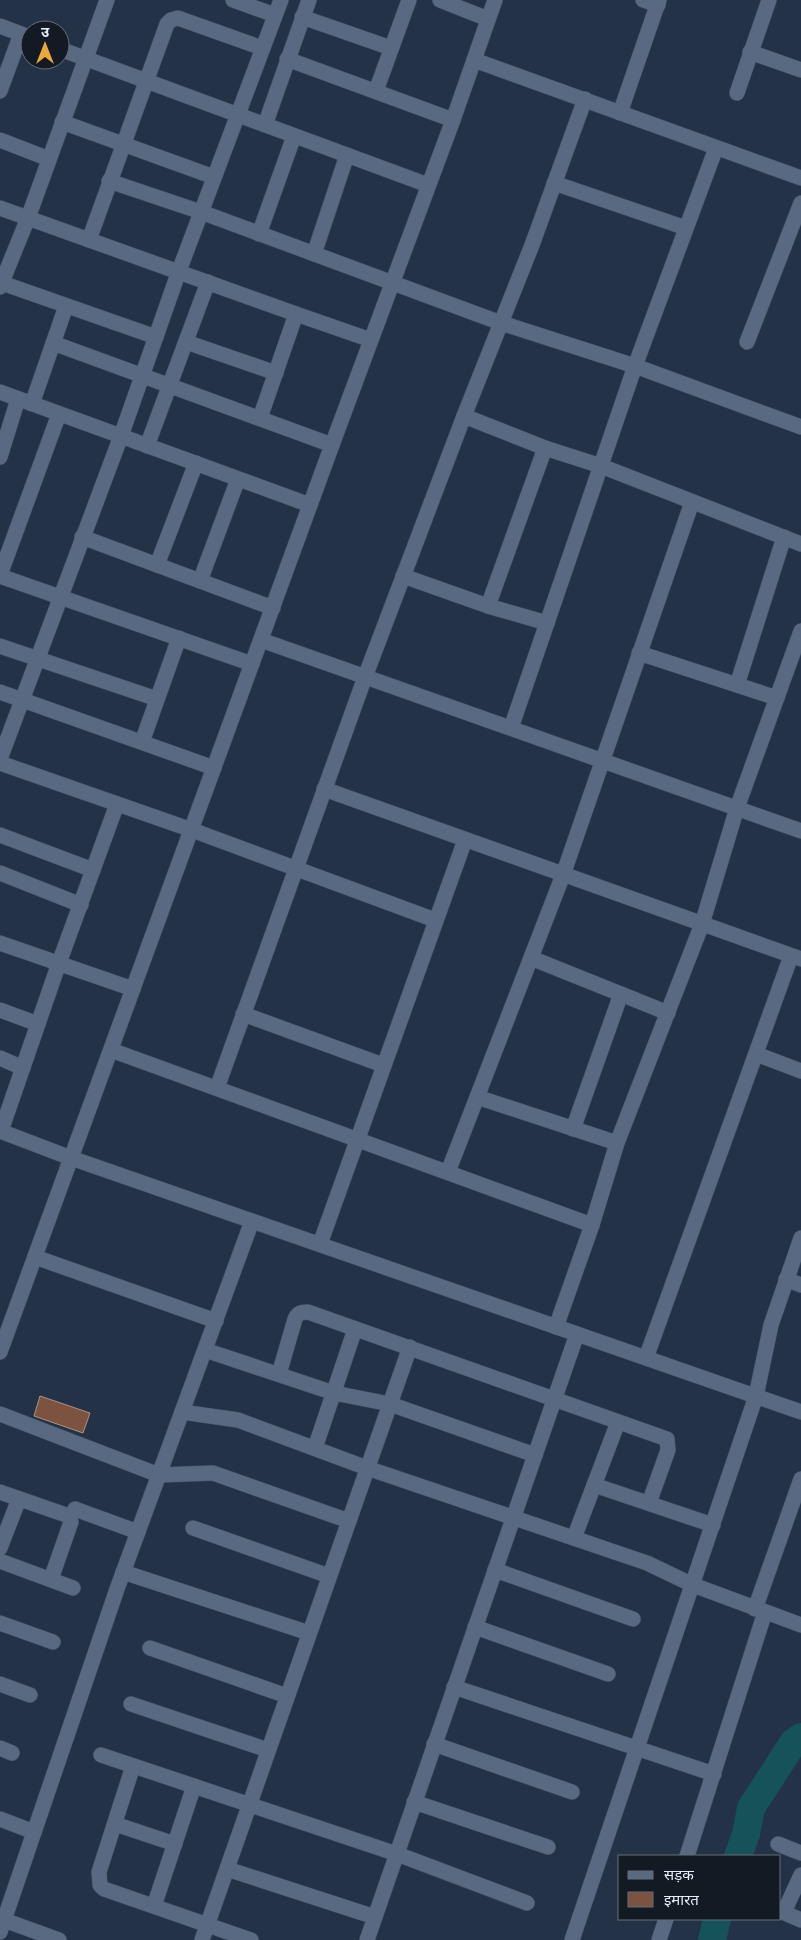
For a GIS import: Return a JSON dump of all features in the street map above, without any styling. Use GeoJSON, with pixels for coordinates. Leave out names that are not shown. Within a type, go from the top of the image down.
{"type":"FeatureCollection","features":[{"type":"Feature","properties":{"kind":"street"},"geometry":{"type":"LineString","coordinates":[[107,0],[28,218],[1,285],[156,337]]}},
{"type":"Feature","properties":{"kind":"street"},"geometry":{"type":"LineString","coordinates":[[234,0],[275,16]]}},
{"type":"Feature","properties":{"kind":"street"},"geometry":{"type":"LineString","coordinates":[[0,759],[121,436],[179,272],[280,0]]}},
{"type":"Feature","properties":{"kind":"street"},"geometry":{"type":"LineString","coordinates":[[265,125],[309,0]]}},
{"type":"Feature","properties":{"kind":"street"},"geometry":{"type":"LineString","coordinates":[[376,91],[409,0]]}},
{"type":"Feature","properties":{"kind":"street"},"geometry":{"type":"LineString","coordinates":[[440,0],[488,18]]}},
{"type":"Feature","properties":{"kind":"street"},"geometry":{"type":"LineString","coordinates":[[0,1352],[391,283],[453,120],[495,0]]}},
{"type":"Feature","properties":{"kind":"street"},"geometry":{"type":"LineString","coordinates":[[620,113],[659,2],[643,0]]}},
{"type":"Feature","properties":{"kind":"street"},"geometry":{"type":"LineString","coordinates":[[736,93],[768,0]]}},
{"type":"Feature","properties":{"kind":"street"},"geometry":{"type":"LineString","coordinates":[[302,17],[391,48]]}},
{"type":"Feature","properties":{"kind":"street"},"geometry":{"type":"LineString","coordinates":[[89,240],[167,24],[171,20],[178,18],[262,48]]}},
{"type":"Feature","properties":{"kind":"street"},"geometry":{"type":"LineString","coordinates":[[0,26],[20,34]]}},
{"type":"Feature","properties":{"kind":"street"},"geometry":{"type":"LineString","coordinates":[[0,91],[20,47]]}},
{"type":"Feature","properties":{"kind":"street"},"geometry":{"type":"LineString","coordinates":[[70,52],[428,185]]}},
{"type":"Feature","properties":{"kind":"street"},"geometry":{"type":"LineString","coordinates":[[750,52],[801,70]]}},
{"type":"Feature","properties":{"kind":"street"},"geometry":{"type":"LineString","coordinates":[[288,59],[453,120]]}},
{"type":"Feature","properties":{"kind":"street"},"geometry":{"type":"LineString","coordinates":[[474,60],[801,178]]}},
{"type":"Feature","properties":{"kind":"street"},"geometry":{"type":"LineString","coordinates":[[217,1088],[365,677],[464,416],[529,254],[585,99]]}},
{"type":"Feature","properties":{"kind":"street"},"geometry":{"type":"LineString","coordinates":[[62,122],[214,177]]}},
{"type":"Feature","properties":{"kind":"street"},"geometry":{"type":"LineString","coordinates":[[259,234],[294,136]]}},
{"type":"Feature","properties":{"kind":"street"},"geometry":{"type":"LineString","coordinates":[[0,140],[49,159]]}},
{"type":"Feature","properties":{"kind":"street"},"geometry":{"type":"LineString","coordinates":[[511,728],[635,366],[716,148]]}},
{"type":"Feature","properties":{"kind":"street"},"geometry":{"type":"LineString","coordinates":[[314,254],[347,155]]}},
{"type":"Feature","properties":{"kind":"street"},"geometry":{"type":"LineString","coordinates":[[109,181],[201,212],[501,323],[635,366],[801,427]]}},
{"type":"Feature","properties":{"kind":"street"},"geometry":{"type":"LineString","coordinates":[[554,183],[686,228]]}},
{"type":"Feature","properties":{"kind":"street"},"geometry":{"type":"LineString","coordinates":[[747,342],[801,204]]}},
{"type":"Feature","properties":{"kind":"street"},"geometry":{"type":"LineString","coordinates":[[0,208],[371,340]]}},
{"type":"Feature","properties":{"kind":"street"},"geometry":{"type":"LineString","coordinates":[[147,446],[208,282]]}},
{"type":"Feature","properties":{"kind":"street"},"geometry":{"type":"LineString","coordinates":[[32,404],[66,306]]}},
{"type":"Feature","properties":{"kind":"street"},"geometry":{"type":"LineString","coordinates":[[260,418],[296,314]]}},
{"type":"Feature","properties":{"kind":"street"},"geometry":{"type":"LineString","coordinates":[[186,342],[276,373]]}},
{"type":"Feature","properties":{"kind":"street"},"geometry":{"type":"LineString","coordinates":[[53,343],[332,445]]}},
{"type":"Feature","properties":{"kind":"street"},"geometry":{"type":"LineString","coordinates":[[0,392],[310,505]]}},
{"type":"Feature","properties":{"kind":"street"},"geometry":{"type":"LineString","coordinates":[[0,457],[18,399]]}},
{"type":"Feature","properties":{"kind":"street"},"geometry":{"type":"LineString","coordinates":[[59,414],[0,575],[252,664]]}},
{"type":"Feature","properties":{"kind":"street"},"geometry":{"type":"LineString","coordinates":[[464,416],[545,448],[601,466],[801,544]]}},
{"type":"Feature","properties":{"kind":"street"},"geometry":{"type":"LineString","coordinates":[[488,606],[545,448]]}},
{"type":"Feature","properties":{"kind":"street"},"geometry":{"type":"LineString","coordinates":[[158,565],[196,463]]}},
{"type":"Feature","properties":{"kind":"street"},"geometry":{"type":"LineString","coordinates":[[200,581],[238,479]]}},
{"type":"Feature","properties":{"kind":"street"},"geometry":{"type":"LineString","coordinates":[[448,1172],[563,874],[692,502]]}},
{"type":"Feature","properties":{"kind":"street"},"geometry":{"type":"LineString","coordinates":[[82,537],[273,608]]}},
{"type":"Feature","properties":{"kind":"street"},"geometry":{"type":"LineString","coordinates":[[736,685],[784,537]]}},
{"type":"Feature","properties":{"kind":"street"},"geometry":{"type":"LineString","coordinates":[[403,576],[488,606],[547,623]]}},
{"type":"Feature","properties":{"kind":"street"},"geometry":{"type":"LineString","coordinates":[[556,1326],[592,1225],[617,1143],[702,924],[737,808],[801,631]]}},
{"type":"Feature","properties":{"kind":"street"},"geometry":{"type":"LineString","coordinates":[[142,742],[179,638]]}},
{"type":"Feature","properties":{"kind":"street"},"geometry":{"type":"LineString","coordinates":[[261,640],[801,830]]}},
{"type":"Feature","properties":{"kind":"street"},"geometry":{"type":"LineString","coordinates":[[0,646],[157,699]]}},
{"type":"Feature","properties":{"kind":"street"},"geometry":{"type":"LineString","coordinates":[[639,653],[777,698]]}},
{"type":"Feature","properties":{"kind":"street"},"geometry":{"type":"LineString","coordinates":[[0,692],[214,768]]}},
{"type":"Feature","properties":{"kind":"street"},"geometry":{"type":"LineString","coordinates":[[0,763],[295,867],[435,920]]}},
{"type":"Feature","properties":{"kind":"street"},"geometry":{"type":"LineString","coordinates":[[324,789],[796,958],[756,1054],[646,1358]]}},
{"type":"Feature","properties":{"kind":"street"},"geometry":{"type":"LineString","coordinates":[[117,804],[59,963],[1,1131],[71,1158],[801,1412]]}},
{"type":"Feature","properties":{"kind":"street"},"geometry":{"type":"LineString","coordinates":[[0,835],[93,870]]}},
{"type":"Feature","properties":{"kind":"street"},"geometry":{"type":"LineString","coordinates":[[320,1244],[465,840]]}},
{"type":"Feature","properties":{"kind":"street"},"geometry":{"type":"LineString","coordinates":[[0,873],[80,905]]}},
{"type":"Feature","properties":{"kind":"street"},"geometry":{"type":"LineString","coordinates":[[0,943],[133,989]]}},
{"type":"Feature","properties":{"kind":"street"},"geometry":{"type":"LineString","coordinates":[[531,958],[668,1013]]}},
{"type":"Feature","properties":{"kind":"street"},"geometry":{"type":"LineString","coordinates":[[573,1129],[621,994]]}},
{"type":"Feature","properties":{"kind":"street"},"geometry":{"type":"LineString","coordinates":[[0,1010],[38,1024]]}},
{"type":"Feature","properties":{"kind":"street"},"geometry":{"type":"LineString","coordinates":[[243,1014],[383,1066]]}},
{"type":"Feature","properties":{"kind":"street"},"geometry":{"type":"LineString","coordinates":[[111,1050],[592,1225]]}},
{"type":"Feature","properties":{"kind":"street"},"geometry":{"type":"LineString","coordinates":[[756,1054],[801,1071]]}},
{"type":"Feature","properties":{"kind":"street"},"geometry":{"type":"LineString","coordinates":[[0,1058],[23,1068]]}},
{"type":"Feature","properties":{"kind":"street"},"geometry":{"type":"LineString","coordinates":[[477,1097],[617,1143]]}},
{"type":"Feature","properties":{"kind":"street"},"geometry":{"type":"LineString","coordinates":[[59,1940],[2,1926],[123,1572],[252,1221]]}},
{"type":"Feature","properties":{"kind":"street"},"geometry":{"type":"LineString","coordinates":[[572,1940],[756,1396],[771,1325],[801,1238]]}},
{"type":"Feature","properties":{"kind":"street"},"geometry":{"type":"LineString","coordinates":[[35,1257],[216,1321]]}},
{"type":"Feature","properties":{"kind":"street"},"geometry":{"type":"LineString","coordinates":[[786,1280],[801,1285]]}},
{"type":"Feature","properties":{"kind":"street"},"geometry":{"type":"LineString","coordinates":[[279,1374],[298,1314],[303,1312],[308,1312],[410,1347],[667,1439],[668,1450],[650,1503]]}},
{"type":"Feature","properties":{"kind":"street"},"geometry":{"type":"LineString","coordinates":[[315,1448],[355,1329]]}},
{"type":"Feature","properties":{"kind":"street"},"geometry":{"type":"LineString","coordinates":[[367,1940],[577,1334]]}},
{"type":"Feature","properties":{"kind":"street"},"geometry":{"type":"LineString","coordinates":[[204,1933],[410,1347]]}},
{"type":"Feature","properties":{"kind":"street"},"geometry":{"type":"LineString","coordinates":[[205,1350],[334,1393],[390,1404],[535,1454]]}},
{"type":"Feature","properties":{"kind":"street"},"geometry":{"type":"LineString","coordinates":[[182,1412],[238,1420],[367,1468],[647,1563],[693,1585],[801,1625]]}},
{"type":"Feature","properties":{"kind":"street"},"geometry":{"type":"LineString","coordinates":[[0,1414],[159,1475],[214,1473],[348,1521]]}},
{"type":"Feature","properties":{"kind":"street"},"geometry":{"type":"LineString","coordinates":[[574,1538],[618,1422]]}},
{"type":"Feature","properties":{"kind":"street"},"geometry":{"type":"LineString","coordinates":[[687,1855],[714,1774],[760,1611],[801,1478]]}},
{"type":"Feature","properties":{"kind":"street"},"geometry":{"type":"LineString","coordinates":[[594,1485],[713,1525]]}},
{"type":"Feature","properties":{"kind":"street"},"geometry":{"type":"LineString","coordinates":[[0,1492],[68,1516],[71,1519],[51,1580]]}},
{"type":"Feature","properties":{"kind":"street"},"geometry":{"type":"LineString","coordinates":[[0,1548],[18,1498]]}},
{"type":"Feature","properties":{"kind":"street"},"geometry":{"type":"LineString","coordinates":[[74,1509],[138,1532]]}},
{"type":"Feature","properties":{"kind":"street"},"geometry":{"type":"LineString","coordinates":[[193,1528],[329,1576]]}},
{"type":"Feature","properties":{"kind":"street"},"geometry":{"type":"LineString","coordinates":[[0,1561],[73,1588]]}},
{"type":"Feature","properties":{"kind":"street"},"geometry":{"type":"LineString","coordinates":[[495,1570],[633,1619]]}},
{"type":"Feature","properties":{"kind":"street"},"geometry":{"type":"LineString","coordinates":[[123,1572],[309,1633]]}},
{"type":"Feature","properties":{"kind":"street"},"geometry":{"type":"LineString","coordinates":[[0,1623],[53,1642]]}},
{"type":"Feature","properties":{"kind":"street"},"geometry":{"type":"LineString","coordinates":[[475,1627],[608,1674]]}},
{"type":"Feature","properties":{"kind":"street"},"geometry":{"type":"LineString","coordinates":[[150,1648],[287,1696]]}},
{"type":"Feature","properties":{"kind":"street"},"geometry":{"type":"LineString","coordinates":[[0,1684],[30,1695]]}},
{"type":"Feature","properties":{"kind":"street"},"geometry":{"type":"LineString","coordinates":[[454,1687],[636,1750],[714,1774]]}},
{"type":"Feature","properties":{"kind":"street"},"geometry":{"type":"LineString","coordinates":[[131,1704],[268,1750]]}},
{"type":"Feature","properties":{"kind":"street"},"geometry":{"type":"LineString","coordinates":[[434,1744],[572,1792]]}},
{"type":"Feature","properties":{"kind":"street"},"geometry":{"type":"LineString","coordinates":[[102,1755],[397,1854],[527,1903]]}},
{"type":"Feature","properties":{"kind":"street"},"geometry":{"type":"LineString","coordinates":[[133,1766],[99,1872],[98,1879],[100,1885],[104,1889],[154,1906],[204,1933],[251,1940]]}},
{"type":"Feature","properties":{"kind":"street"},"geometry":{"type":"LineString","coordinates":[[154,1906],[194,1786]]}},
{"type":"Feature","properties":{"kind":"street"},"geometry":{"type":"LineString","coordinates":[[414,1802],[548,1847]]}},
{"type":"Feature","properties":{"kind":"street"},"geometry":{"type":"LineString","coordinates":[[0,1819],[34,1832]]}},
{"type":"Feature","properties":{"kind":"street"},"geometry":{"type":"LineString","coordinates":[[115,1824],[175,1844]]}},
{"type":"Feature","properties":{"kind":"street"},"geometry":{"type":"LineString","coordinates":[[778,1844],[801,1854]]}},
{"type":"Feature","properties":{"kind":"street"},"geometry":{"type":"LineString","coordinates":[[227,1869],[375,1917]]}},
{"type":"Feature","properties":{"kind":"street"},"geometry":{"type":"LineString","coordinates":[[801,1875],[782,1912],[801,1920]]}},
{"type":"Feature","properties":{"kind":"street"},"geometry":{"type":"LineString","coordinates":[[659,1940],[666,1920]]}},
{"type":"Feature","properties":{"kind":"building"},"geometry":{"type":"Polygon","coordinates":[[[40,1396],[90,1413],[83,1433],[34,1416],[40,1396]]]}},
{"type":"Feature","properties":{"kind":"waterway"},"geometry":{"type":"LineString","coordinates":[[738,1855],[746,1834],[751,1808],[793,1743],[801,1737]]}},
{"type":"Feature","properties":{"kind":"waterway"},"geometry":{"type":"LineString","coordinates":[[712,1940],[717,1920]]}}]}
